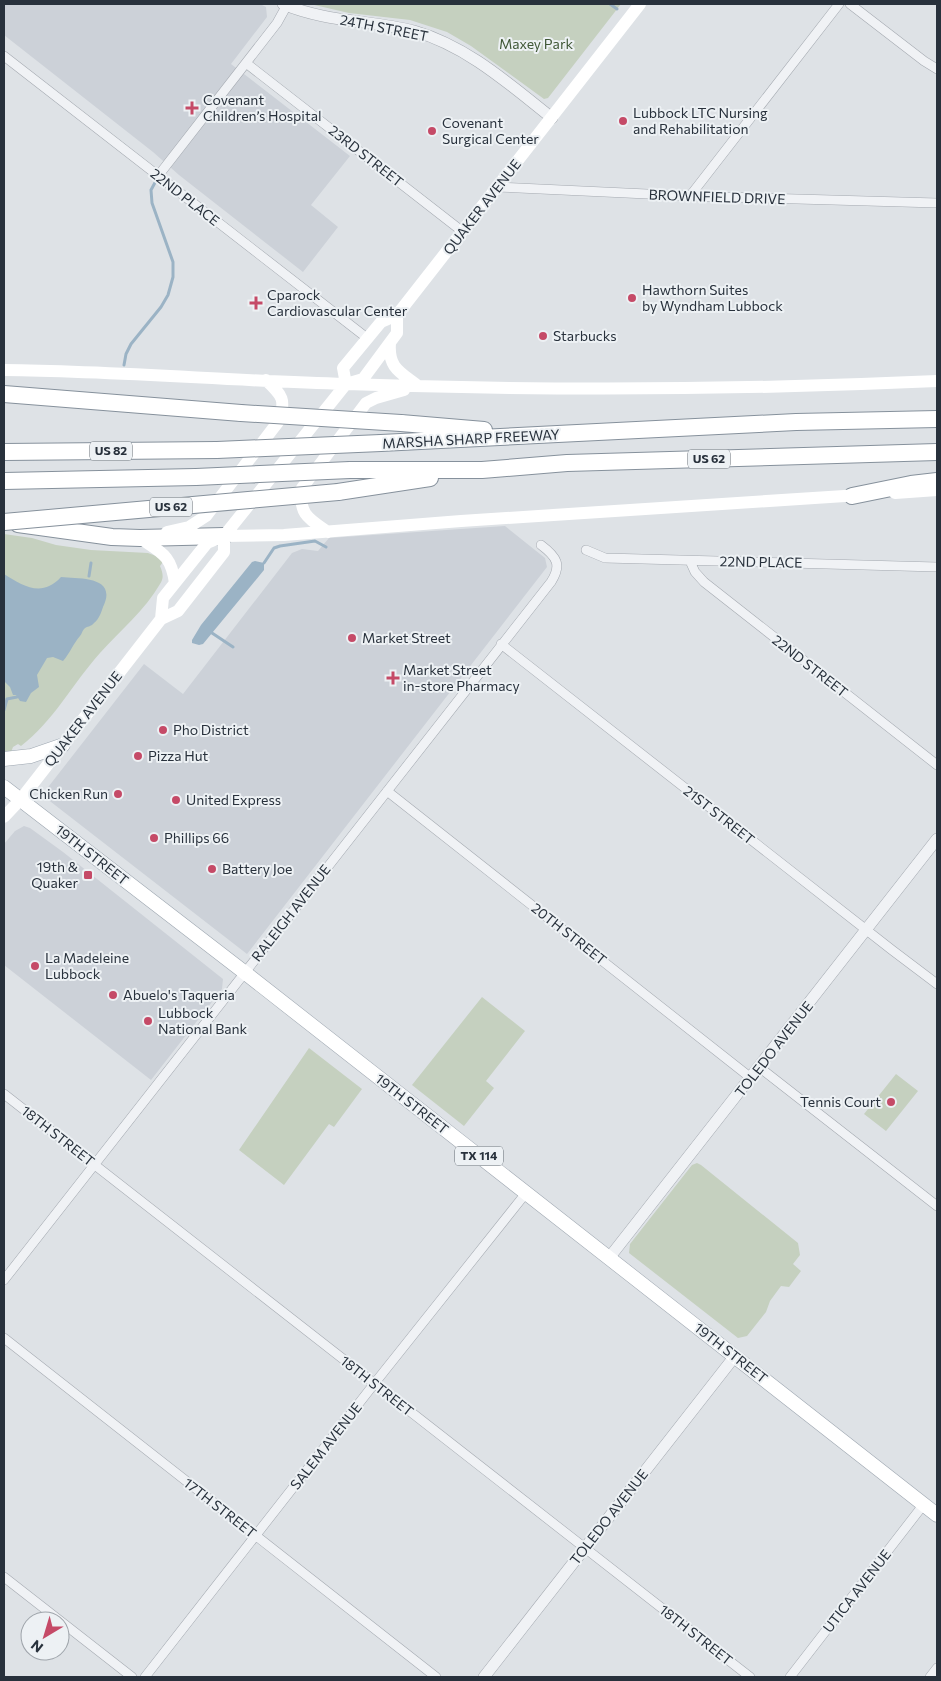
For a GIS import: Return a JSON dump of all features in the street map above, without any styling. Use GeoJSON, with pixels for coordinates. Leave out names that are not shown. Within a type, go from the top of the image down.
{"type":"FeatureCollection","features":[{"type":"Feature","properties":{"kind":"highway"},"geometry":{"type":"LineString","coordinates":[[4,394],[548,435]]}},
{"type":"Feature","properties":{"kind":"highway","name":"MARSHA SHARP FREEWAY"},"geometry":{"type":"LineString","coordinates":[[4,452],[218,450],[796,422],[937,419]]}},
{"type":"Feature","properties":{"kind":"highway","name":"MARSHA SHARP FREEWAY"},"geometry":{"type":"LineString","coordinates":[[4,480],[196,477],[350,470],[482,470],[567,463],[937,452]]}},
{"type":"Feature","properties":{"kind":"highway","name":"US 62"},"geometry":{"type":"LineString","coordinates":[[4,522],[338,492],[482,470]]}},
{"type":"Feature","properties":{"kind":"highway"},"geometry":{"type":"LineString","coordinates":[[852,496],[911,484],[937,481]]}},
{"type":"Feature","properties":{"kind":"highway"},"geometry":{"type":"LineString","coordinates":[[4,522],[82,533],[140,538],[224,536]]}},
{"type":"Feature","properties":{"kind":"main road","name":"QUAKER AVENUE"},"geometry":{"type":"LineString","coordinates":[[346,384],[344,368],[367,338],[381,322],[397,315],[640,4]]}},
{"type":"Feature","properties":{"kind":"main road","name":"QUAKER AVENUE"},"geometry":{"type":"LineString","coordinates":[[161,619],[163,598],[207,543],[224,536],[346,384],[362,379],[390,343],[397,333],[397,315]]}},
{"type":"Feature","properties":{"kind":"main road"},"geometry":{"type":"LineString","coordinates":[[390,343],[389,355],[393,365],[418,386]]}},
{"type":"Feature","properties":{"kind":"main road"},"geometry":{"type":"LineString","coordinates":[[4,370],[77,371],[418,386],[670,388],[823,386],[937,381]]}},
{"type":"Feature","properties":{"kind":"main road"},"geometry":{"type":"LineString","coordinates":[[140,538],[189,527],[206,516],[278,422],[283,410],[282,401],[277,391],[266,380]]}},
{"type":"Feature","properties":{"kind":"main road"},"geometry":{"type":"LineString","coordinates":[[328,532],[307,517],[300,500],[302,488],[366,403],[376,398],[418,386]]}},
{"type":"Feature","properties":{"kind":"main road"},"geometry":{"type":"LineString","coordinates":[[224,536],[284,536],[471,521],[937,490]]}},
{"type":"Feature","properties":{"kind":"main road","name":"QUAKER AVENUE"},"geometry":{"type":"LineString","coordinates":[[4,817],[161,619],[178,611],[224,552],[224,536]]}},
{"type":"Feature","properties":{"kind":"main road"},"geometry":{"type":"LineString","coordinates":[[140,538],[169,560],[176,583]]}},
{"type":"Feature","properties":{"kind":"main road"},"geometry":{"type":"LineString","coordinates":[[4,760],[31,756],[63,745]]}},
{"type":"Feature","properties":{"kind":"main road","name":"19TH STREET"},"geometry":{"type":"LineString","coordinates":[[4,787],[244,972],[937,1514]]}},
{"type":"Feature","properties":{"kind":"street","name":"24TH STREET"},"geometry":{"type":"LineString","coordinates":[[285,4],[306,12],[342,20],[412,31],[450,44],[502,79],[552,118]]}},
{"type":"Feature","properties":{"kind":"street"},"geometry":{"type":"LineString","coordinates":[[158,176],[277,23],[285,4]]}},
{"type":"Feature","properties":{"kind":"street"},"geometry":{"type":"LineString","coordinates":[[690,196],[839,4]]}},
{"type":"Feature","properties":{"kind":"street"},"geometry":{"type":"LineString","coordinates":[[850,4],[937,69]]}},
{"type":"Feature","properties":{"kind":"street","name":"22ND PLACE"},"geometry":{"type":"LineString","coordinates":[[4,56],[367,338]]}},
{"type":"Feature","properties":{"kind":"street","name":"23RD STREET"},"geometry":{"type":"LineString","coordinates":[[246,63],[463,232]]}},
{"type":"Feature","properties":{"kind":"street","name":"BROWNFIELD DRIVE"},"geometry":{"type":"LineString","coordinates":[[498,187],[690,196],[937,204]]}},
{"type":"Feature","properties":{"kind":"street","name":"RALEIGH AVENUE"},"geometry":{"type":"LineString","coordinates":[[4,1280],[557,572],[558,564],[555,558],[541,545]]}},
{"type":"Feature","properties":{"kind":"street","name":"22ND PLACE"},"geometry":{"type":"LineString","coordinates":[[586,550],[605,558],[937,566]]}},
{"type":"Feature","properties":{"kind":"street","name":"22ND STREET"},"geometry":{"type":"LineString","coordinates":[[690,561],[695,572],[704,582],[937,765]]}},
{"type":"Feature","properties":{"kind":"street","name":"21ST STREET"},"geometry":{"type":"LineString","coordinates":[[501,644],[937,984]]}},
{"type":"Feature","properties":{"kind":"street","name":"20TH STREET"},"geometry":{"type":"LineString","coordinates":[[387,791],[751,1078]]}},
{"type":"Feature","properties":{"kind":"street","name":"TOLEDO AVENUE"},"geometry":{"type":"LineString","coordinates":[[610,1258],[937,839]]}},
{"type":"Feature","properties":{"kind":"street"},"geometry":{"type":"LineString","coordinates":[[759,1068],[937,1206]]}},
{"type":"Feature","properties":{"kind":"street","name":"18TH STREET"},"geometry":{"type":"LineString","coordinates":[[4,1094],[750,1677]]}},
{"type":"Feature","properties":{"kind":"street","name":"SALEM AVENUE"},"geometry":{"type":"LineString","coordinates":[[145,1677],[526,1193]]}},
{"type":"Feature","properties":{"kind":"street","name":"17TH STREET"},"geometry":{"type":"LineString","coordinates":[[4,1338],[436,1677]]}},
{"type":"Feature","properties":{"kind":"street","name":"TOLEDO AVENUE"},"geometry":{"type":"LineString","coordinates":[[484,1677],[735,1356]]}},
{"type":"Feature","properties":{"kind":"street","name":"UTICA AVENUE"},"geometry":{"type":"LineString","coordinates":[[790,1677],[924,1504]]}},
{"type":"Feature","properties":{"kind":"street"},"geometry":{"type":"LineString","coordinates":[[4,1577],[132,1677]]}},
{"type":"Feature","properties":{"kind":"street"},"geometry":{"type":"LineString","coordinates":[[930,1677],[937,1668]]}},
{"type":"Feature","properties":{"kind":"shaded area","name":"Covenant Children’s Hospital"},"geometry":{"type":"Polygon","coordinates":[[[4,4],[260,4],[266,7],[267,17],[231,64],[350,156],[311,205],[338,227],[303,272],[4,35],[4,4]]]}},
{"type":"Feature","properties":{"kind":"shaded area"},"geometry":{"type":"Polygon","coordinates":[[[505,526],[545,558],[547,567],[247,954],[42,795],[144,664],[183,694],[292,553],[302,549],[318,551],[329,538],[505,526]]]}},
{"type":"Feature","properties":{"kind":"shaded area"},"geometry":{"type":"Polygon","coordinates":[[[24,826],[30,828],[63,852],[223,979],[222,989],[151,1080],[4,965],[4,844],[15,831],[24,826]]]}},
{"type":"Feature","properties":{"kind":"green space","name":"Maxey Park"},"geometry":{"type":"Polygon","coordinates":[[[310,4],[621,4],[548,98],[544,99],[471,46],[447,32],[410,20],[349,13],[310,4]]]}},
{"type":"Feature","properties":{"kind":"green space"},"geometry":{"type":"Polygon","coordinates":[[[4,534],[91,550],[148,553],[156,556],[163,562],[160,566],[163,575],[162,580],[147,603],[100,653],[43,726],[21,746],[18,744],[13,747],[11,752],[4,752],[4,534]]]}},
{"type":"Feature","properties":{"kind":"green space"},"geometry":{"type":"Polygon","coordinates":[[[482,997],[525,1031],[486,1081],[494,1088],[464,1126],[412,1085],[482,997]]]}},
{"type":"Feature","properties":{"kind":"green space"},"geometry":{"type":"Polygon","coordinates":[[[309,1048],[362,1089],[334,1127],[329,1124],[284,1185],[239,1150],[309,1048]]]}},
{"type":"Feature","properties":{"kind":"green space","name":"Tennis Court"},"geometry":{"type":"Polygon","coordinates":[[[896,1074],[918,1091],[886,1131],[864,1114],[896,1074]]]}},
{"type":"Feature","properties":{"kind":"green space"},"geometry":{"type":"Polygon","coordinates":[[[697,1163],[798,1243],[800,1255],[793,1264],[801,1271],[789,1287],[781,1286],[770,1301],[766,1312],[747,1336],[738,1338],[629,1253],[630,1244],[692,1165],[697,1163]]]}},
{"type":"Feature","properties":{"kind":"water"},"geometry":{"type":"Polygon","coordinates":[[[252,562],[264,563],[264,570],[203,644],[192,643],[201,625],[252,562]]]}},
{"type":"Feature","properties":{"kind":"water"},"geometry":{"type":"Polygon","coordinates":[[[4,574],[32,588],[47,587],[61,577],[95,581],[101,584],[105,590],[106,597],[101,614],[97,620],[83,630],[63,661],[53,657],[47,658],[37,675],[39,687],[31,693],[26,702],[20,701],[16,695],[13,695],[10,687],[4,681],[4,574]]]}},
{"type":"Feature","properties":{"kind":"waterway"},"geometry":{"type":"LineString","coordinates":[[610,4],[617,9]]}},
{"type":"Feature","properties":{"kind":"waterway"},"geometry":{"type":"LineString","coordinates":[[124,365],[126,354],[131,344],[161,307],[168,295],[173,277],[173,262],[152,203],[151,190],[158,177]]}},
{"type":"Feature","properties":{"kind":"waterway"},"geometry":{"type":"LineString","coordinates":[[264,563],[274,548],[280,546],[315,541],[326,547]]}},
{"type":"Feature","properties":{"kind":"waterway"},"geometry":{"type":"LineString","coordinates":[[89,576],[91,563]]}},
{"type":"Feature","properties":{"kind":"waterway"},"geometry":{"type":"LineString","coordinates":[[212,633],[233,647]]}},
{"type":"Feature","properties":{"kind":"waterway"},"geometry":{"type":"LineString","coordinates":[[4,710],[7,699],[17,697]]}},
{"type":"Feature","properties":{"kind":"place","name":"Covenant Children’s Hospital"},"geometry":{"type":"Point","coordinates":[192,108]}},
{"type":"Feature","properties":{"kind":"place","name":"Lubbock LTC Nursing and Rehabilitation"},"geometry":{"type":"Point","coordinates":[623,121]}},
{"type":"Feature","properties":{"kind":"place","name":"Covenant Surgical Center"},"geometry":{"type":"Point","coordinates":[432,131]}},
{"type":"Feature","properties":{"kind":"place","name":"Hawthorn Suites by Wyndham Lubbock"},"geometry":{"type":"Point","coordinates":[632,298]}},
{"type":"Feature","properties":{"kind":"place","name":"Cparock Cardiovascular Center"},"geometry":{"type":"Point","coordinates":[256,303]}},
{"type":"Feature","properties":{"kind":"place","name":"Starbucks"},"geometry":{"type":"Point","coordinates":[543,336]}},
{"type":"Feature","properties":{"kind":"place","name":"Market Street"},"geometry":{"type":"Point","coordinates":[352,638]}},
{"type":"Feature","properties":{"kind":"place","name":"Market Street in-store Pharmacy"},"geometry":{"type":"Point","coordinates":[393,678]}},
{"type":"Feature","properties":{"kind":"place","name":"Pho District"},"geometry":{"type":"Point","coordinates":[163,730]}},
{"type":"Feature","properties":{"kind":"place","name":"Pizza Hut"},"geometry":{"type":"Point","coordinates":[138,756]}},
{"type":"Feature","properties":{"kind":"place","name":"Chicken Run"},"geometry":{"type":"Point","coordinates":[118,794]}},
{"type":"Feature","properties":{"kind":"place","name":"United Express"},"geometry":{"type":"Point","coordinates":[176,800]}},
{"type":"Feature","properties":{"kind":"place","name":"Phillips 66"},"geometry":{"type":"Point","coordinates":[154,838]}},
{"type":"Feature","properties":{"kind":"place","name":"Battery Joe"},"geometry":{"type":"Point","coordinates":[212,869]}},
{"type":"Feature","properties":{"kind":"place","name":"19th & Quaker"},"geometry":{"type":"Point","coordinates":[88,875]}},
{"type":"Feature","properties":{"kind":"place","name":"La Madeleine Lubbock"},"geometry":{"type":"Point","coordinates":[35,966]}},
{"type":"Feature","properties":{"kind":"place","name":"Abuelo's Taqueria"},"geometry":{"type":"Point","coordinates":[113,995]}},
{"type":"Feature","properties":{"kind":"place","name":"Lubbock National Bank"},"geometry":{"type":"Point","coordinates":[148,1021]}},
{"type":"Feature","properties":{"kind":"place","name":"Tennis Court"},"geometry":{"type":"Point","coordinates":[891,1102]}}]}
